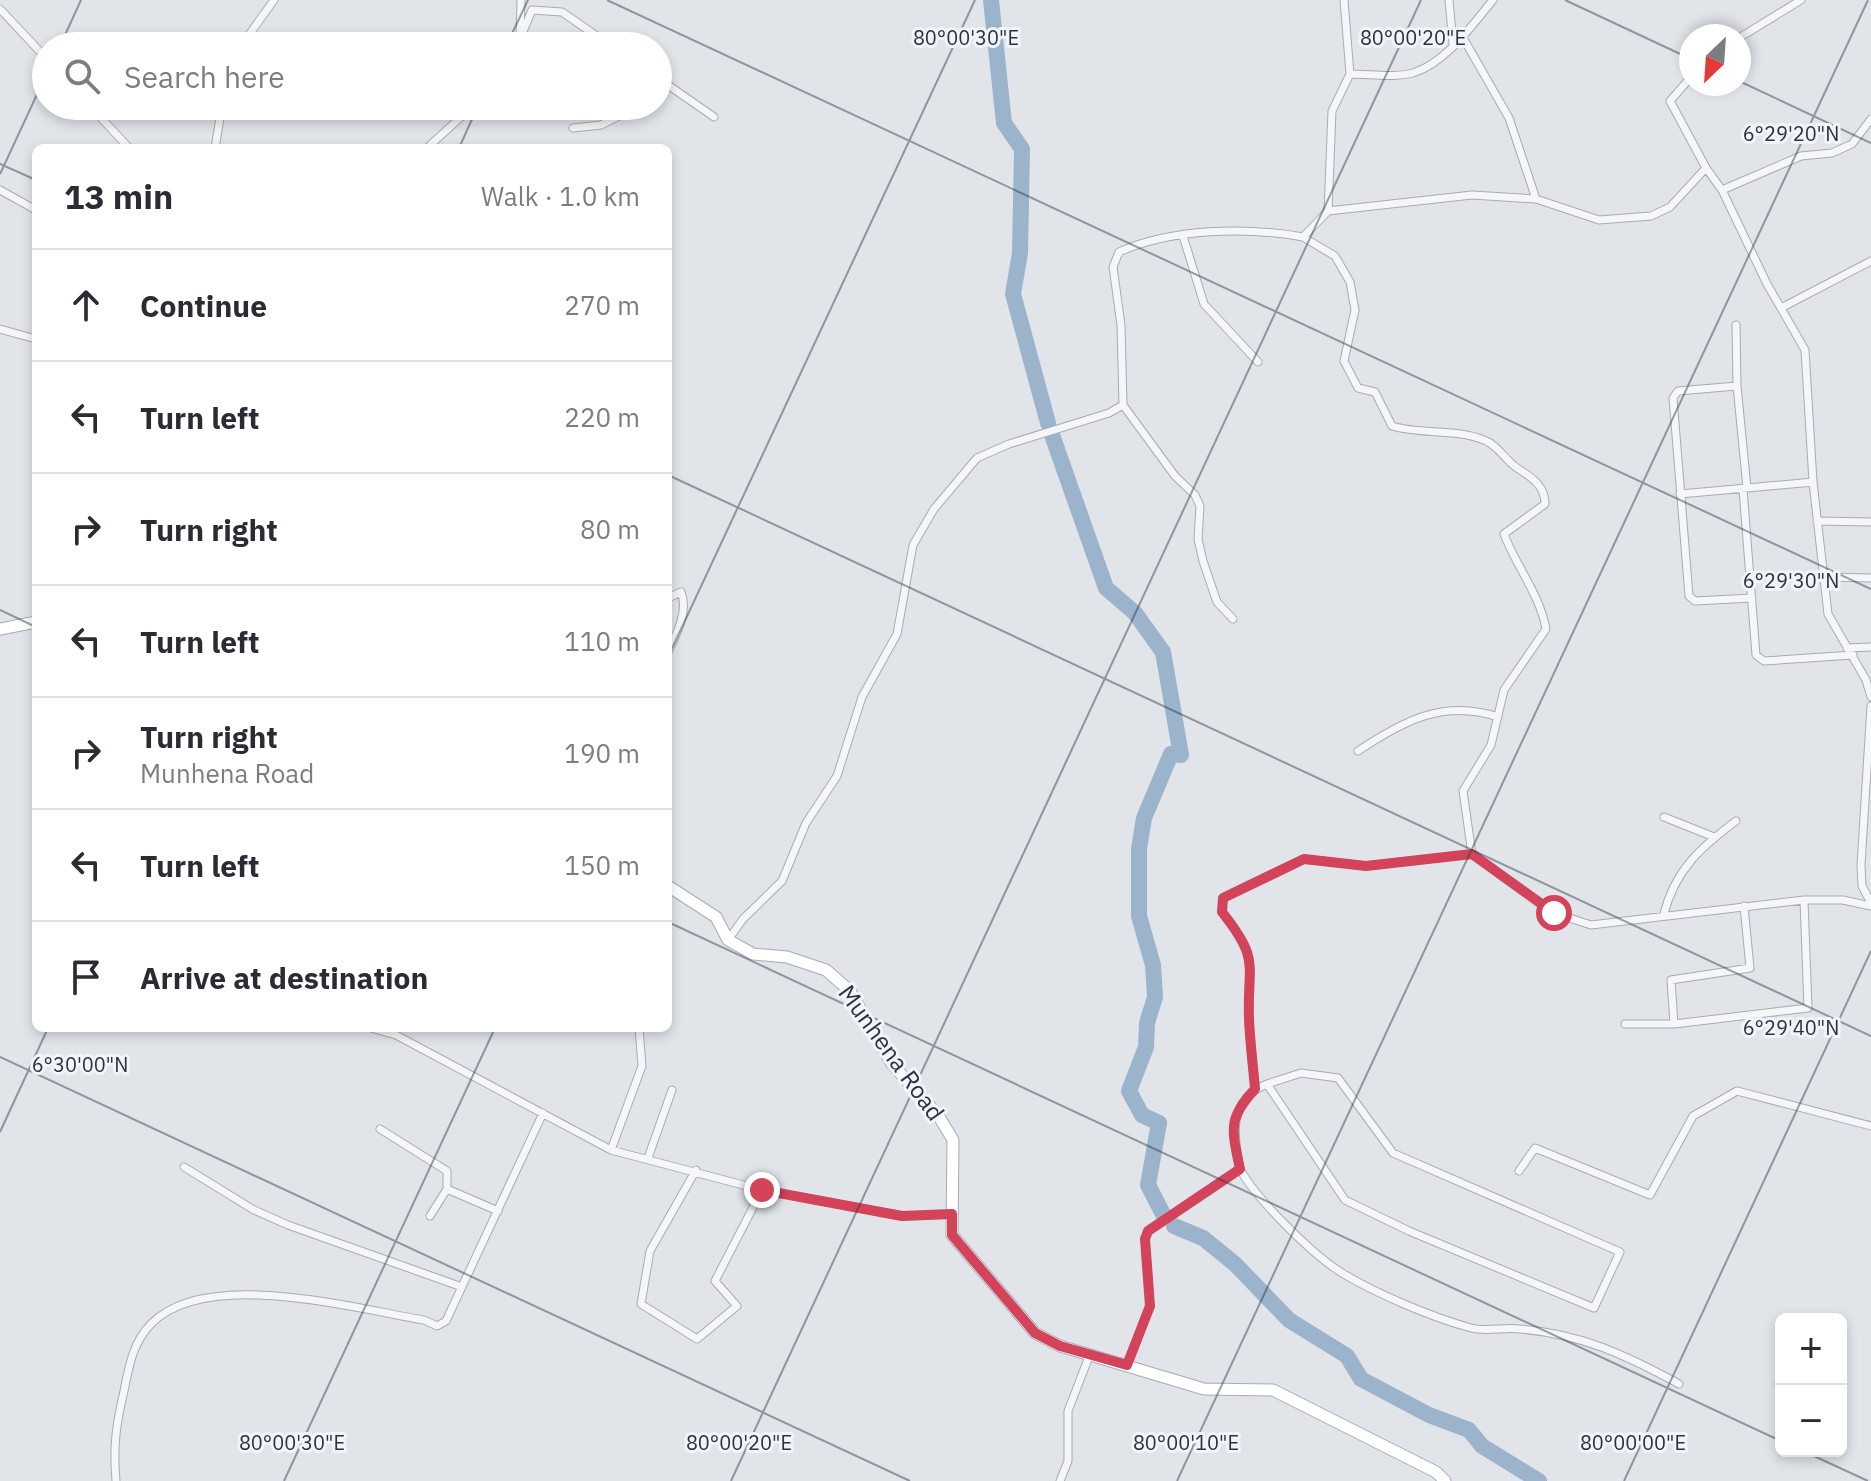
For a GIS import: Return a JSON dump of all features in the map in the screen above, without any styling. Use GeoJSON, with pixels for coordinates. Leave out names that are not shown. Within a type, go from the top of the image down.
{"type":"FeatureCollection","features":[{"type":"Feature","properties":{"kind":"street"},"geometry":{"type":"LineString","coordinates":[[251,32],[274,0]]}},
{"type":"Feature","properties":{"kind":"street"},"geometry":{"type":"LineString","coordinates":[[519,32],[521,0]]}},
{"type":"Feature","properties":{"kind":"street"},"geometry":{"type":"LineString","coordinates":[[1328,211],[1332,111],[1350,74],[1344,0]]}},
{"type":"Feature","properties":{"kind":"street"},"geometry":{"type":"LineString","coordinates":[[1449,0],[1453,44]]}},
{"type":"Feature","properties":{"kind":"street"},"geometry":{"type":"LineString","coordinates":[[1350,74],[1396,76],[1416,72],[1462,36],[1493,0]]}},
{"type":"Feature","properties":{"kind":"street"},"geometry":{"type":"LineString","coordinates":[[1751,31],[1801,0]]}},
{"type":"Feature","properties":{"kind":"street"},"geometry":{"type":"LineString","coordinates":[[0,9],[32,43]]}},
{"type":"Feature","properties":{"kind":"street"},"geometry":{"type":"LineString","coordinates":[[523,32],[532,10],[562,12],[591,32]]}},
{"type":"Feature","properties":{"kind":"street"},"geometry":{"type":"LineString","coordinates":[[1462,36],[1509,118],[1536,199]]}},
{"type":"Feature","properties":{"kind":"street"},"geometry":{"type":"LineString","coordinates":[[672,89],[714,117]]}},
{"type":"Feature","properties":{"kind":"street"},"geometry":{"type":"LineString","coordinates":[[1679,91],[1670,101],[1706,168],[1722,190],[1805,350],[1813,482],[1828,614],[1853,655],[1871,697]]}},
{"type":"Feature","properties":{"kind":"street"},"geometry":{"type":"LineString","coordinates":[[1722,190],[1801,156],[1832,153],[1852,144],[1871,119]]}},
{"type":"Feature","properties":{"kind":"street"},"geometry":{"type":"LineString","coordinates":[[103,120],[125,144]]}},
{"type":"Feature","properties":{"kind":"street"},"geometry":{"type":"LineString","coordinates":[[216,144],[220,120]]}},
{"type":"Feature","properties":{"kind":"street"},"geometry":{"type":"LineString","coordinates":[[431,144],[458,120]]}},
{"type":"Feature","properties":{"kind":"street"},"geometry":{"type":"LineString","coordinates":[[573,128],[601,125],[611,120]]}},
{"type":"Feature","properties":{"kind":"street"},"geometry":{"type":"LineString","coordinates":[[1303,237],[1328,211],[1472,195],[1536,199],[1599,220],[1651,216],[1670,207],[1706,168]]}},
{"type":"Feature","properties":{"kind":"street"},"geometry":{"type":"LineString","coordinates":[[0,190],[32,208]]}},
{"type":"Feature","properties":{"kind":"street"},"geometry":{"type":"LineString","coordinates":[[1233,619],[1217,602],[1203,561],[1198,539],[1200,506],[1195,495],[1175,476],[1123,405],[1121,325],[1113,267],[1119,252],[1139,243],[1183,236],[1267,231],[1303,237],[1335,256],[1350,282],[1355,310],[1344,361],[1358,388],[1375,392],[1392,426],[1411,431],[1464,434],[1487,440],[1515,467],[1531,475],[1545,495],[1545,504],[1504,534],[1516,565],[1542,608],[1546,629],[1504,690],[1491,745],[1463,791],[1472,854]]}},
{"type":"Feature","properties":{"kind":"street"},"geometry":{"type":"LineString","coordinates":[[1183,236],[1204,304],[1258,362]]}},
{"type":"Feature","properties":{"kind":"street"},"geometry":{"type":"LineString","coordinates":[[1781,308],[1871,261]]}},
{"type":"Feature","properties":{"kind":"street"},"geometry":{"type":"LineString","coordinates":[[1736,325],[1737,386],[1756,655],[1764,661],[1853,655]]}},
{"type":"Feature","properties":{"kind":"street"},"geometry":{"type":"LineString","coordinates":[[0,329],[32,338]]}},
{"type":"Feature","properties":{"kind":"street"},"geometry":{"type":"LineString","coordinates":[[1737,386],[1678,391],[1673,398],[1689,596],[1695,601],[1752,598]]}},
{"type":"Feature","properties":{"kind":"street"},"geometry":{"type":"LineString","coordinates":[[728,940],[743,919],[782,881],[806,823],[837,776],[862,697],[897,634],[913,545],[934,509],[977,458],[1022,439],[1109,413],[1123,405]]}},
{"type":"Feature","properties":{"kind":"street"},"geometry":{"type":"LineString","coordinates":[[1680,494],[1813,482]]}},
{"type":"Feature","properties":{"kind":"street"},"geometry":{"type":"LineString","coordinates":[[1817,521],[1871,522]]}},
{"type":"Feature","properties":{"kind":"street"},"geometry":{"type":"LineString","coordinates":[[1824,577],[1871,578]]}},
{"type":"Feature","properties":{"kind":"street"},"geometry":{"type":"LineString","coordinates":[[672,596],[681,592],[684,597],[681,624],[672,643]]}},
{"type":"Feature","properties":{"kind":"street"},"geometry":{"type":"LineString","coordinates":[[0,629],[32,623]]}},
{"type":"Feature","properties":{"kind":"street"},"geometry":{"type":"LineString","coordinates":[[1847,648],[1871,647]]}},
{"type":"Feature","properties":{"kind":"street"},"geometry":{"type":"LineString","coordinates":[[1871,706],[1861,865],[1862,886],[1871,905]]}},
{"type":"Feature","properties":{"kind":"street"},"geometry":{"type":"LineString","coordinates":[[1358,751],[1397,725],[1423,714],[1459,709],[1498,717]]}},
{"type":"Feature","properties":{"kind":"street"},"geometry":{"type":"LineString","coordinates":[[1664,817],[1714,837]]}},
{"type":"Feature","properties":{"kind":"street"},"geometry":{"type":"LineString","coordinates":[[1664,914],[1683,867],[1736,821]]}},
{"type":"Feature","properties":{"kind":"street"},"geometry":{"type":"LineString","coordinates":[[1255,1089],[1249,1015],[1253,970],[1243,939],[1222,912],[1223,898],[1304,859],[1366,866],[1472,854],[1554,913],[1591,925],[1664,914],[1804,900],[1843,900],[1871,905]]}},
{"type":"Feature","properties":{"kind":"street"},"geometry":{"type":"LineString","coordinates":[[1861,865],[1871,865]]}},
{"type":"Feature","properties":{"kind":"street","name":"Munhena Road"},"geometry":{"type":"LineString","coordinates":[[672,889],[716,917],[728,940],[753,954],[787,957],[826,970],[850,991],[892,1064],[938,1115],[953,1140],[952,1235],[1035,1333],[1060,1346],[1204,1389],[1273,1390],[1436,1472],[1445,1481]]}},
{"type":"Feature","properties":{"kind":"street"},"geometry":{"type":"LineString","coordinates":[[1625,1024],[1674,1024],[1808,1008],[1804,900]]}},
{"type":"Feature","properties":{"kind":"street"},"geometry":{"type":"LineString","coordinates":[[1674,1024],[1671,980],[1750,968],[1744,906]]}},
{"type":"Feature","properties":{"kind":"street"},"geometry":{"type":"LineString","coordinates":[[385,1032],[611,1150],[696,1170],[762,1190],[902,1216],[952,1214]]}},
{"type":"Feature","properties":{"kind":"street"},"geometry":{"type":"LineString","coordinates":[[611,1150],[642,1066],[639,1032]]}},
{"type":"Feature","properties":{"kind":"street"},"geometry":{"type":"LineString","coordinates":[[1267,1084],[1345,1200],[1409,1231],[1594,1308],[1620,1252],[1393,1153],[1338,1078],[1301,1073],[1267,1084],[1255,1089],[1237,1109],[1233,1137],[1240,1169],[1247,1182],[1284,1222],[1341,1272],[1435,1315],[1475,1329],[1518,1328],[1571,1337],[1619,1351],[1679,1384]]}},
{"type":"Feature","properties":{"kind":"street"},"geometry":{"type":"LineString","coordinates":[[648,1158],[672,1090]]}},
{"type":"Feature","properties":{"kind":"street"},"geometry":{"type":"LineString","coordinates":[[1519,1171],[1535,1148],[1650,1195],[1693,1116],[1737,1091],[1871,1126]]}},
{"type":"Feature","properties":{"kind":"street"},"geometry":{"type":"LineString","coordinates":[[116,1481],[113,1441],[132,1353],[152,1323],[179,1307],[227,1294],[262,1293],[424,1320],[437,1326],[446,1321],[543,1113]]}},
{"type":"Feature","properties":{"kind":"street"},"geometry":{"type":"LineString","coordinates":[[380,1129],[447,1171],[447,1189],[430,1216]]}},
{"type":"Feature","properties":{"kind":"street"},"geometry":{"type":"LineString","coordinates":[[184,1167],[254,1210],[288,1225],[462,1287]]}},
{"type":"Feature","properties":{"kind":"street"},"geometry":{"type":"LineString","coordinates":[[1127,1365],[1150,1306],[1145,1239],[1148,1231],[1240,1169]]}},
{"type":"Feature","properties":{"kind":"street"},"geometry":{"type":"LineString","coordinates":[[696,1170],[650,1251],[641,1304],[697,1339],[737,1306],[715,1281],[762,1190]]}},
{"type":"Feature","properties":{"kind":"street"},"geometry":{"type":"LineString","coordinates":[[447,1189],[498,1211]]}},
{"type":"Feature","properties":{"kind":"street"},"geometry":{"type":"LineString","coordinates":[[1060,1481],[1068,1461],[1068,1411],[1090,1354]]}},
{"type":"Feature","properties":{"kind":"waterway"},"geometry":{"type":"LineString","coordinates":[[991,0],[1004,123],[1022,149],[1020,253],[1013,294],[1048,423]]}},
{"type":"Feature","properties":{"kind":"waterway"},"geometry":{"type":"LineString","coordinates":[[1052,435],[1106,588],[1135,613],[1163,652],[1181,755],[1171,754],[1144,818],[1139,849],[1139,916],[1153,965],[1155,997],[1147,1023],[1146,1047],[1129,1091],[1142,1115],[1159,1123],[1148,1185],[1163,1214]]}},
{"type":"Feature","properties":{"kind":"waterway"},"geometry":{"type":"LineString","coordinates":[[1174,1226],[1203,1238],[1235,1264],[1289,1320],[1347,1356],[1361,1379],[1429,1415],[1469,1430],[1482,1446],[1539,1481]]}},
{"type":"Feature","properties":{"kind":"route"},"geometry":{"type":"LineString","coordinates":[[762,1190],[902,1216],[924,1218],[952,1214],[952,1235],[1035,1333],[1060,1346],[1127,1365],[1150,1306],[1145,1239],[1148,1231],[1240,1169],[1233,1137],[1237,1109],[1255,1089],[1249,1015],[1253,970],[1243,939],[1222,912],[1223,898],[1304,859],[1366,866],[1472,854],[1554,913]]}}]}
